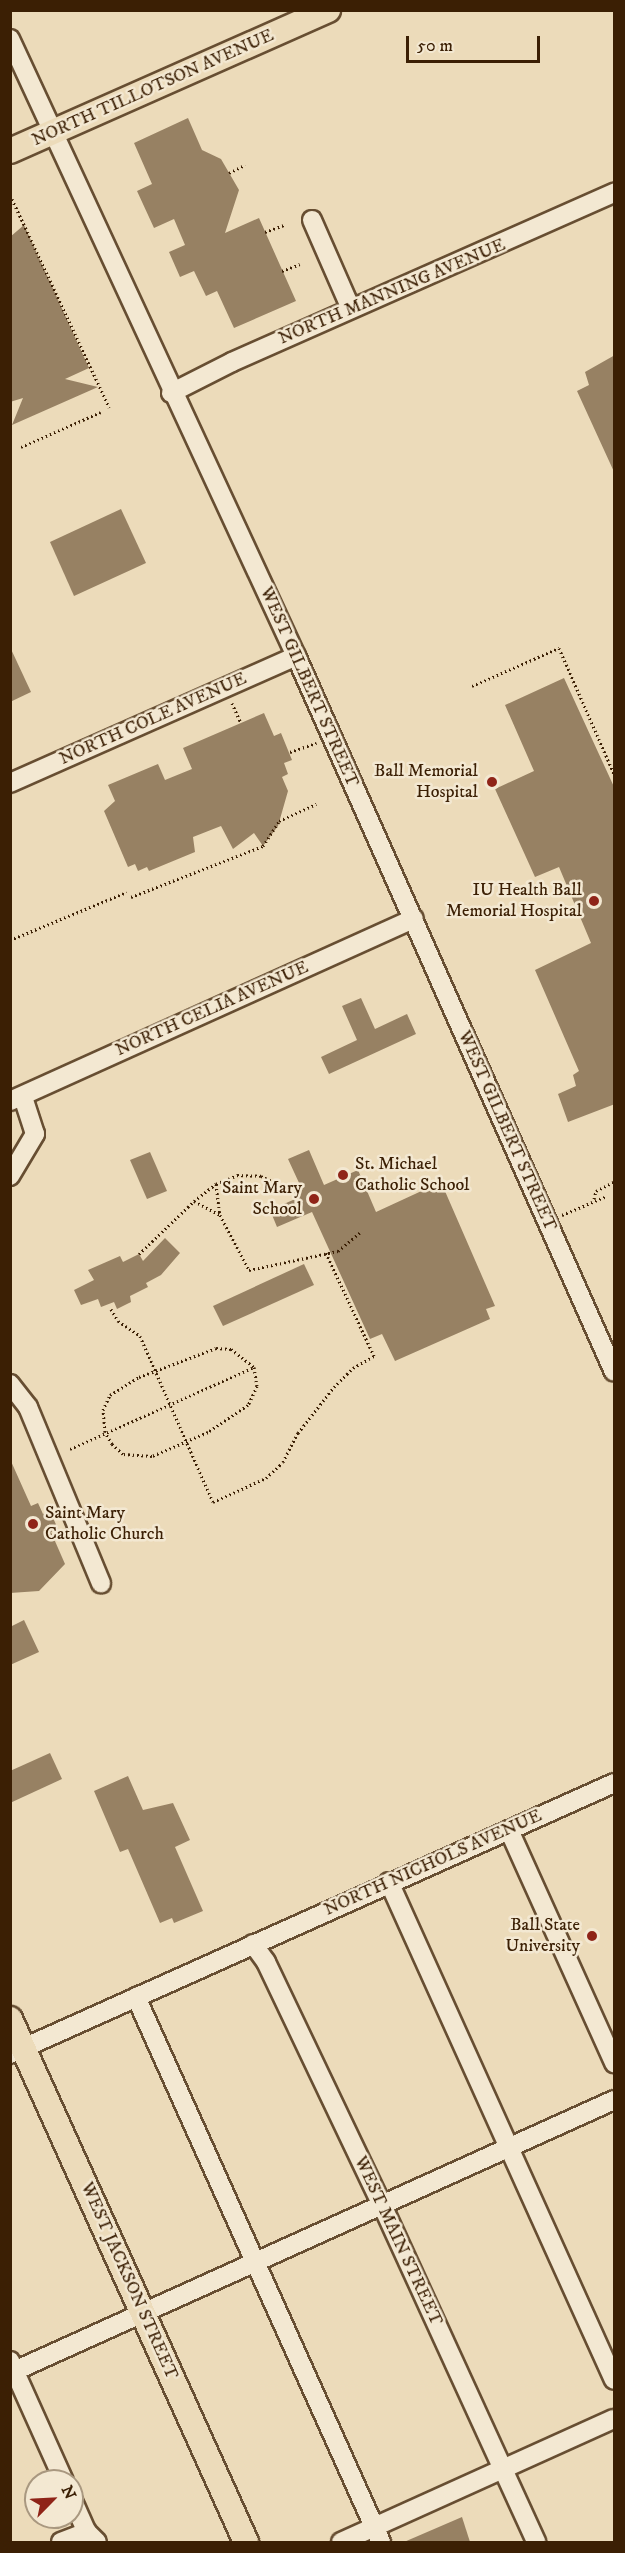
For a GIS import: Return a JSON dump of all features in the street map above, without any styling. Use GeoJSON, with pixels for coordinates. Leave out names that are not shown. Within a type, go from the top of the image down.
{"type":"FeatureCollection","features":[{"type":"Feature","properties":{"kind":"main road","name":"NORTH TILLOTSON AVENUE"},"geometry":{"type":"LineString","coordinates":[[10,152],[328,10]]}},
{"type":"Feature","properties":{"kind":"main road","name":"WEST JACKSON STREET"},"geometry":{"type":"LineString","coordinates":[[10,2019],[17,2051],[144,2314],[246,2542]]}},
{"type":"Feature","properties":{"kind":"street","name":"WEST GILBERT STREET"},"geometry":{"type":"LineString","coordinates":[[10,39],[171,393],[296,656],[615,1372]]}},
{"type":"Feature","properties":{"kind":"street","name":"NORTH MANNING AVENUE"},"geometry":{"type":"LineString","coordinates":[[171,393],[351,309],[615,193]]}},
{"type":"Feature","properties":{"kind":"street"},"geometry":{"type":"LineString","coordinates":[[312,220],[351,309]]}},
{"type":"Feature","properties":{"kind":"street","name":"NORTH COLE AVENUE"},"geometry":{"type":"LineString","coordinates":[[10,783],[296,656]]}},
{"type":"Feature","properties":{"kind":"street","name":"NORTH CELIA AVENUE"},"geometry":{"type":"LineString","coordinates":[[16,1098],[414,919]]}},
{"type":"Feature","properties":{"kind":"street"},"geometry":{"type":"LineString","coordinates":[[10,1176],[35,1134],[16,1098]]}},
{"type":"Feature","properties":{"kind":"street"},"geometry":{"type":"LineString","coordinates":[[10,1384],[28,1407],[101,1583]]}},
{"type":"Feature","properties":{"kind":"street","name":"NORTH NICHOLS AVENUE"},"geometry":{"type":"LineString","coordinates":[[17,2051],[389,1882],[615,1784]]}},
{"type":"Feature","properties":{"kind":"street"},"geometry":{"type":"LineString","coordinates":[[509,1830],[615,2063]]}},
{"type":"Feature","properties":{"kind":"street"},"geometry":{"type":"LineString","coordinates":[[389,1882],[503,2132],[507,2148],[615,2380]]}},
{"type":"Feature","properties":{"kind":"street","name":"WEST MAIN STREET"},"geometry":{"type":"LineString","coordinates":[[252,1944],[266,1962],[382,2205],[536,2542]]}},
{"type":"Feature","properties":{"kind":"street"},"geometry":{"type":"LineString","coordinates":[[136,1997],[377,2535]]}},
{"type":"Feature","properties":{"kind":"street"},"geometry":{"type":"LineString","coordinates":[[58,2469],[12,2369],[144,2314],[615,2100]]}},
{"type":"Feature","properties":{"kind":"street"},"geometry":{"type":"LineString","coordinates":[[341,2542],[377,2535],[503,2469],[615,2420]]}},
{"type":"Feature","properties":{"kind":"street"},"geometry":{"type":"LineString","coordinates":[[61,2542],[92,2537],[84,2522]]}},
{"type":"Feature","properties":{"kind":"path"},"geometry":{"type":"LineString","coordinates":[[229,173],[245,165]]}},
{"type":"Feature","properties":{"kind":"path"},"geometry":{"type":"LineString","coordinates":[[12,199],[110,407]]}},
{"type":"Feature","properties":{"kind":"path"},"geometry":{"type":"LineString","coordinates":[[265,232],[284,225]]}},
{"type":"Feature","properties":{"kind":"path"},"geometry":{"type":"LineString","coordinates":[[282,271],[300,264]]}},
{"type":"Feature","properties":{"kind":"path"},"geometry":{"type":"LineString","coordinates":[[21,447],[101,412]]}},
{"type":"Feature","properties":{"kind":"path"},"geometry":{"type":"LineString","coordinates":[[472,686],[559,648],[615,774]]}},
{"type":"Feature","properties":{"kind":"path"},"geometry":{"type":"LineString","coordinates":[[229,696],[241,723]]}},
{"type":"Feature","properties":{"kind":"path"},"geometry":{"type":"LineString","coordinates":[[290,752],[317,742]]}},
{"type":"Feature","properties":{"kind":"path"},"geometry":{"type":"LineString","coordinates":[[131,897],[263,846],[279,821],[316,804]]}},
{"type":"Feature","properties":{"kind":"path"},"geometry":{"type":"LineString","coordinates":[[10,940],[87,906],[127,892]]}},
{"type":"Feature","properties":{"kind":"path"},"geometry":{"type":"LineString","coordinates":[[139,1254],[216,1184],[237,1174],[261,1176],[297,1192]]}},
{"type":"Feature","properties":{"kind":"path"},"geometry":{"type":"LineString","coordinates":[[594,1199],[596,1191],[615,1182]]}},
{"type":"Feature","properties":{"kind":"path"},"geometry":{"type":"LineString","coordinates":[[216,1184],[220,1215],[249,1270],[338,1251],[361,1232]]}},
{"type":"Feature","properties":{"kind":"path"},"geometry":{"type":"LineString","coordinates":[[561,1215],[594,1199],[607,1196]]}},
{"type":"Feature","properties":{"kind":"path"},"geometry":{"type":"LineString","coordinates":[[194,1202],[220,1215]]}},
{"type":"Feature","properties":{"kind":"path"},"geometry":{"type":"LineString","coordinates":[[111,1309],[118,1321],[140,1336],[213,1502],[266,1478],[283,1462],[298,1434],[334,1388],[353,1368],[374,1356],[326,1253]]}},
{"type":"Feature","properties":{"kind":"path"},"geometry":{"type":"LineString","coordinates":[[216,1348],[231,1349],[254,1367],[257,1386],[248,1405],[186,1442],[152,1456],[123,1454],[105,1431],[103,1410],[110,1395],[124,1384],[216,1348]]}},
{"type":"Feature","properties":{"kind":"path"},"geometry":{"type":"LineString","coordinates":[[70,1449],[105,1431],[254,1367]]}},
{"type":"Feature","properties":{"kind":"building"},"geometry":{"type":"Polygon","coordinates":[[[188,118],[202,150],[221,159],[239,190],[225,233],[259,218],[296,301],[234,328],[217,291],[206,296],[194,271],[180,277],[169,252],[185,245],[174,219],[154,228],[137,191],[152,184],[134,143],[188,118]]]}},
{"type":"Feature","properties":{"kind":"building"},"geometry":{"type":"Polygon","coordinates":[[[24,225],[89,368],[65,379],[98,387],[12,425],[23,398],[10,402],[10,237],[24,225]]]}},
{"type":"Feature","properties":{"kind":"building"},"geometry":{"type":"Polygon","coordinates":[[[615,355],[615,474],[577,391],[589,385],[585,372],[615,355]]]}},
{"type":"Feature","properties":{"kind":"building"},"geometry":{"type":"Polygon","coordinates":[[[121,509],[146,563],[74,596],[50,542],[121,509]]]}},
{"type":"Feature","properties":{"kind":"building"},"geometry":{"type":"Polygon","coordinates":[[[10,647],[31,692],[10,702],[10,647]]]}},
{"type":"Feature","properties":{"kind":"building","name":"IU Health Ball Memorial Hospital"},"geometry":{"type":"Polygon","coordinates":[[[564,678],[615,789],[615,1104],[568,1122],[558,1094],[576,1086],[573,1075],[579,1071],[535,970],[591,943],[559,867],[535,877],[495,789],[534,771],[505,705],[564,678]]]}},
{"type":"Feature","properties":{"kind":"building"},"geometry":{"type":"Polygon","coordinates":[[[264,713],[274,736],[281,733],[292,760],[284,763],[288,774],[282,777],[288,791],[278,826],[263,846],[254,833],[233,849],[221,826],[193,837],[195,852],[149,871],[147,867],[138,871],[135,864],[128,867],[104,811],[115,801],[108,785],[158,764],[165,780],[192,769],[183,748],[264,713]]]}},
{"type":"Feature","properties":{"kind":"building"},"geometry":{"type":"Polygon","coordinates":[[[361,998],[375,1029],[407,1014],[416,1034],[329,1074],[321,1057],[357,1040],[342,1006],[361,998]]]}},
{"type":"Feature","properties":{"kind":"building"},"geometry":{"type":"Polygon","coordinates":[[[309,1150],[324,1185],[358,1170],[376,1212],[441,1182],[495,1306],[486,1309],[490,1319],[395,1361],[382,1334],[370,1339],[312,1212],[277,1227],[270,1210],[293,1200],[300,1185],[288,1159],[309,1150]]]}},
{"type":"Feature","properties":{"kind":"building"},"geometry":{"type":"Polygon","coordinates":[[[150,1152],[167,1191],[147,1199],[130,1160],[150,1152]]]}},
{"type":"Feature","properties":{"kind":"building"},"geometry":{"type":"Polygon","coordinates":[[[165,1238],[180,1253],[161,1275],[146,1283],[148,1287],[130,1296],[131,1302],[117,1309],[114,1302],[101,1307],[98,1299],[81,1305],[74,1290],[94,1280],[88,1270],[120,1256],[123,1262],[139,1254],[143,1261],[165,1238]]]}},
{"type":"Feature","properties":{"kind":"building"},"geometry":{"type":"Polygon","coordinates":[[[304,1264],[314,1285],[223,1326],[213,1306],[304,1264]]]}},
{"type":"Feature","properties":{"kind":"building","name":"Saint Mary Catholic Church"},"geometry":{"type":"Polygon","coordinates":[[[10,1459],[31,1506],[38,1503],[43,1514],[50,1511],[58,1529],[51,1532],[65,1564],[39,1591],[10,1593],[10,1459]]]}},
{"type":"Feature","properties":{"kind":"building"},"geometry":{"type":"Polygon","coordinates":[[[24,1620],[39,1652],[10,1665],[10,1627],[24,1620]]]}},
{"type":"Feature","properties":{"kind":"building"},"geometry":{"type":"Polygon","coordinates":[[[50,1753],[62,1779],[10,1803],[10,1771],[50,1753]]]}},
{"type":"Feature","properties":{"kind":"building"},"geometry":{"type":"Polygon","coordinates":[[[128,1776],[143,1810],[173,1803],[190,1840],[175,1847],[203,1911],[174,1923],[172,1918],[160,1923],[128,1849],[120,1852],[94,1791],[128,1776]]]}},
{"type":"Feature","properties":{"kind":"building"},"geometry":{"type":"Polygon","coordinates":[[[462,2517],[470,2542],[404,2542],[462,2517]]]}},
{"type":"Feature","properties":{"kind":"place","name":"Ball Memorial Hospital"},"geometry":{"type":"Point","coordinates":[492,782]}},
{"type":"Feature","properties":{"kind":"place","name":"IU Health Ball Memorial Hospital"},"geometry":{"type":"Point","coordinates":[594,901]}},
{"type":"Feature","properties":{"kind":"place","name":"St. Michael Catholic School"},"geometry":{"type":"Point","coordinates":[343,1175]}},
{"type":"Feature","properties":{"kind":"place","name":"Saint Mary School"},"geometry":{"type":"Point","coordinates":[314,1199]}},
{"type":"Feature","properties":{"kind":"place","name":"Saint Mary Catholic Church"},"geometry":{"type":"Point","coordinates":[33,1524]}},
{"type":"Feature","properties":{"kind":"place","name":"Ball State University"},"geometry":{"type":"Point","coordinates":[592,1936]}}]}
